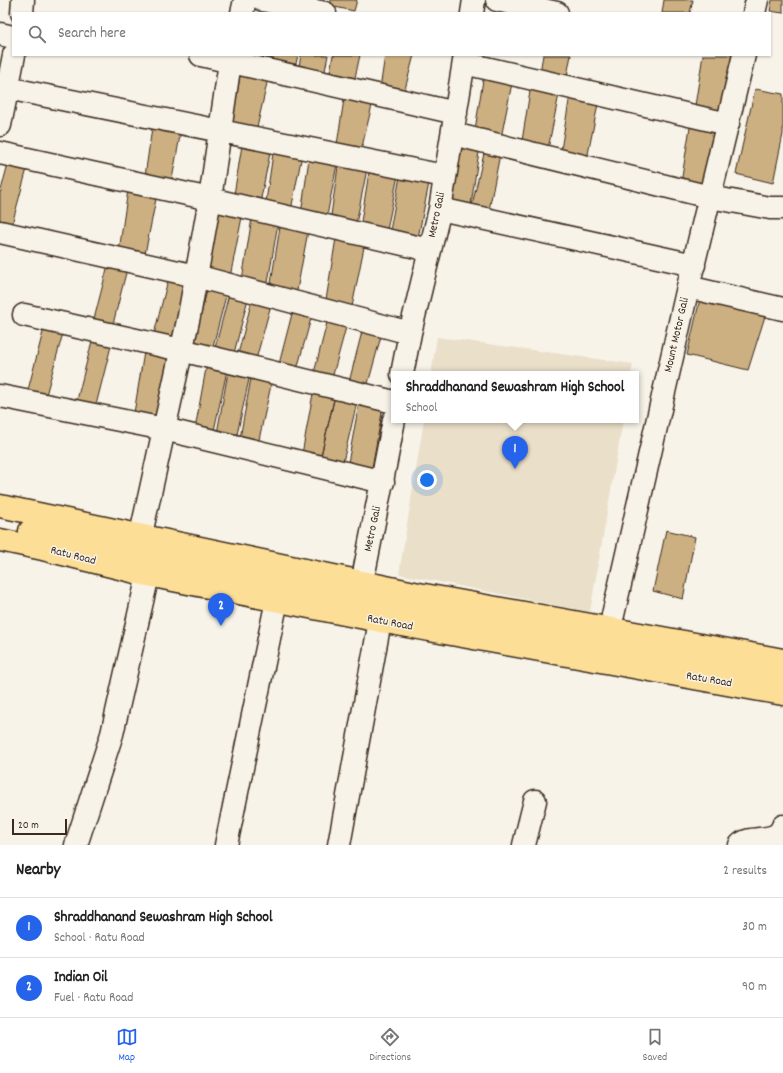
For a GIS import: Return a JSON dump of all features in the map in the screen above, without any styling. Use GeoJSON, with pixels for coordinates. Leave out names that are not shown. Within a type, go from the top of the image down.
{"type":"FeatureCollection","features":[{"type":"Feature","properties":{"kind":"main road"},"geometry":{"type":"LineString","coordinates":[[0,495],[143,525],[364,568],[446,586],[555,607],[613,615],[783,646]]}},
{"type":"Feature","properties":{"kind":"main road"},"geometry":{"type":"LineString","coordinates":[[0,506],[419,594],[783,660]]}},
{"type":"Feature","properties":{"kind":"main road"},"geometry":{"type":"LineString","coordinates":[[0,525],[416,611],[783,678]]}},
{"type":"Feature","properties":{"kind":"main road","name":"Ratu Road"},"geometry":{"type":"LineString","coordinates":[[0,540],[148,575],[380,621],[783,694]]}},
{"type":"Feature","properties":{"kind":"street"},"geometry":{"type":"LineString","coordinates":[[22,12],[23,0]]}},
{"type":"Feature","properties":{"kind":"street"},"geometry":{"type":"LineString","coordinates":[[242,12],[245,0]]}},
{"type":"Feature","properties":{"kind":"street"},"geometry":{"type":"LineString","coordinates":[[263,0],[320,12]]}},
{"type":"Feature","properties":{"kind":"street"},"geometry":{"type":"LineString","coordinates":[[472,12],[474,0]]}},
{"type":"Feature","properties":{"kind":"street"},"geometry":{"type":"LineString","coordinates":[[497,0],[552,12]]}},
{"type":"Feature","properties":{"kind":"street"},"geometry":{"type":"LineString","coordinates":[[754,12],[757,0]]}},
{"type":"Feature","properties":{"kind":"street"},"geometry":{"type":"LineString","coordinates":[[0,34],[12,37]]}},
{"type":"Feature","properties":{"kind":"street"},"geometry":{"type":"LineString","coordinates":[[0,124],[14,56]]}},
{"type":"Feature","properties":{"kind":"street"},"geometry":{"type":"LineString","coordinates":[[211,56],[231,58],[454,124],[710,197],[770,208],[783,208]]}},
{"type":"Feature","properties":{"kind":"street","name":"Mount Motor Gali"},"geometry":{"type":"LineString","coordinates":[[613,615],[688,287],[744,56]]}},
{"type":"Feature","properties":{"kind":"street"},"geometry":{"type":"LineString","coordinates":[[143,525],[196,276],[210,199],[231,58]]}},
{"type":"Feature","properties":{"kind":"street"},"geometry":{"type":"LineString","coordinates":[[465,59],[728,124]]}},
{"type":"Feature","properties":{"kind":"street","name":"Metro Gali"},"geometry":{"type":"LineString","coordinates":[[403,371],[410,333],[440,209],[444,176],[465,59]]}},
{"type":"Feature","properties":{"kind":"street"},"geometry":{"type":"LineString","coordinates":[[7,88],[444,176]]}},
{"type":"Feature","properties":{"kind":"street"},"geometry":{"type":"LineString","coordinates":[[0,153],[210,199],[430,250]]}},
{"type":"Feature","properties":{"kind":"street"},"geometry":{"type":"LineString","coordinates":[[440,209],[694,265]]}},
{"type":"Feature","properties":{"kind":"street"},"geometry":{"type":"LineString","coordinates":[[0,232],[196,276],[410,333]]}},
{"type":"Feature","properties":{"kind":"street"},"geometry":{"type":"LineString","coordinates":[[688,287],[783,309]]}},
{"type":"Feature","properties":{"kind":"street"},"geometry":{"type":"LineString","coordinates":[[24,315],[181,350],[391,401]]}},
{"type":"Feature","properties":{"kind":"street"},"geometry":{"type":"LineString","coordinates":[[0,396],[164,429],[382,482]]}},
{"type":"Feature","properties":{"kind":"street","name":"Metro Gali"},"geometry":{"type":"LineString","coordinates":[[364,568],[393,423]]}},
{"type":"Feature","properties":{"kind":"street"},"geometry":{"type":"LineString","coordinates":[[76,845],[112,734],[148,575]]}},
{"type":"Feature","properties":{"kind":"street"},"geometry":{"type":"LineString","coordinates":[[226,845],[277,600]]}},
{"type":"Feature","properties":{"kind":"street"},"geometry":{"type":"LineString","coordinates":[[338,845],[380,621]]}},
{"type":"Feature","properties":{"kind":"street"},"geometry":{"type":"LineString","coordinates":[[524,845],[535,801]]}},
{"type":"Feature","properties":{"kind":"street"},"geometry":{"type":"LineString","coordinates":[[740,845],[746,841],[774,836],[783,829]]}},
{"type":"Feature","properties":{"kind":"shaded area"},"geometry":{"type":"Polygon","coordinates":[[[437,337],[633,364],[632,371],[431,371],[437,337]]]}},
{"type":"Feature","properties":{"kind":"shaded area"},"geometry":{"type":"Polygon","coordinates":[[[424,423],[622,423],[590,612],[399,574],[424,423]]]}},
{"type":"Feature","properties":{"kind":"building"},"geometry":{"type":"Polygon","coordinates":[[[331,0],[357,0],[354,11],[330,6],[331,0]]]}},
{"type":"Feature","properties":{"kind":"building"},"geometry":{"type":"Polygon","coordinates":[[[664,0],[693,0],[690,12],[662,12],[664,0]]]}},
{"type":"Feature","properties":{"kind":"building"},"geometry":{"type":"Polygon","coordinates":[[[772,0],[783,0],[783,13],[770,11],[772,0]]]}},
{"type":"Feature","properties":{"kind":"building"},"geometry":{"type":"Polygon","coordinates":[[[271,56],[298,56],[294,72],[269,67],[271,56]]]}},
{"type":"Feature","properties":{"kind":"building"},"geometry":{"type":"Polygon","coordinates":[[[301,56],[328,56],[324,76],[298,72],[301,56]]]}},
{"type":"Feature","properties":{"kind":"building"},"geometry":{"type":"Polygon","coordinates":[[[333,56],[360,56],[354,82],[329,78],[333,56]]]}},
{"type":"Feature","properties":{"kind":"building"},"geometry":{"type":"Polygon","coordinates":[[[385,56],[414,56],[404,93],[380,89],[385,56]]]}},
{"type":"Feature","properties":{"kind":"building"},"geometry":{"type":"Polygon","coordinates":[[[543,56],[571,56],[565,86],[539,78],[543,56]]]}},
{"type":"Feature","properties":{"kind":"building"},"geometry":{"type":"Polygon","coordinates":[[[703,56],[732,56],[719,119],[694,112],[703,56]]]}},
{"type":"Feature","properties":{"kind":"building"},"geometry":{"type":"Polygon","coordinates":[[[241,70],[269,74],[256,132],[231,127],[241,70]]]}},
{"type":"Feature","properties":{"kind":"building"},"geometry":{"type":"Polygon","coordinates":[[[484,74],[513,78],[500,143],[474,136],[484,74]]]}},
{"type":"Feature","properties":{"kind":"building"},"geometry":{"type":"Polygon","coordinates":[[[531,85],[560,89],[547,154],[521,147],[531,85]]]}},
{"type":"Feature","properties":{"kind":"building"},"geometry":{"type":"Polygon","coordinates":[[[755,89],[783,94],[783,134],[773,183],[736,174],[755,89]]]}},
{"type":"Feature","properties":{"kind":"building"},"geometry":{"type":"Polygon","coordinates":[[[345,93],[374,97],[360,155],[336,151],[345,93]]]}},
{"type":"Feature","properties":{"kind":"building"},"geometry":{"type":"Polygon","coordinates":[[[570,95],[599,99],[586,164],[560,156],[570,95]]]}},
{"type":"Feature","properties":{"kind":"building"},"geometry":{"type":"Polygon","coordinates":[[[153,121],[182,125],[170,190],[144,183],[153,121]]]}},
{"type":"Feature","properties":{"kind":"building"},"geometry":{"type":"Polygon","coordinates":[[[691,121],[719,125],[707,190],[681,183],[691,121]]]}},
{"type":"Feature","properties":{"kind":"building"},"geometry":{"type":"Polygon","coordinates":[[[458,138],[480,145],[470,211],[443,207],[458,138]]]}},
{"type":"Feature","properties":{"kind":"building"},"geometry":{"type":"Polygon","coordinates":[[[243,139],[272,143],[259,208],[233,201],[243,139]]]}},
{"type":"Feature","properties":{"kind":"building"},"geometry":{"type":"Polygon","coordinates":[[[486,145],[501,149],[488,215],[470,214],[486,145]]]}},
{"type":"Feature","properties":{"kind":"building"},"geometry":{"type":"Polygon","coordinates":[[[274,147],[303,150],[290,215],[265,208],[274,147]]]}},
{"type":"Feature","properties":{"kind":"building"},"geometry":{"type":"Polygon","coordinates":[[[310,152],[338,159],[326,221],[301,214],[310,152]]]}},
{"type":"Feature","properties":{"kind":"building"},"geometry":{"type":"Polygon","coordinates":[[[9,160],[28,165],[11,228],[0,225],[0,194],[9,160]]]}},
{"type":"Feature","properties":{"kind":"building"},"geometry":{"type":"Polygon","coordinates":[[[339,160],[368,164],[355,229],[330,222],[339,160]]]}},
{"type":"Feature","properties":{"kind":"building"},"geometry":{"type":"Polygon","coordinates":[[[370,166],[399,170],[386,235],[360,228],[370,166]]]}},
{"type":"Feature","properties":{"kind":"building"},"geometry":{"type":"Polygon","coordinates":[[[401,171],[430,178],[417,243],[389,236],[401,171]]]}},
{"type":"Feature","properties":{"kind":"building"},"geometry":{"type":"Polygon","coordinates":[[[128,190],[157,194],[144,259],[119,251],[128,190]]]}},
{"type":"Feature","properties":{"kind":"building"},"geometry":{"type":"Polygon","coordinates":[[[214,208],[243,212],[230,277],[204,270],[214,208]]]}},
{"type":"Feature","properties":{"kind":"building"},"geometry":{"type":"Polygon","coordinates":[[[252,218],[278,223],[267,288],[242,280],[252,218]]]}},
{"type":"Feature","properties":{"kind":"building"},"geometry":{"type":"Polygon","coordinates":[[[280,227],[308,231],[296,296],[270,289],[280,227]]]}},
{"type":"Feature","properties":{"kind":"building"},"geometry":{"type":"Polygon","coordinates":[[[336,238],[365,242],[352,307],[326,300],[336,238]]]}},
{"type":"Feature","properties":{"kind":"building"},"geometry":{"type":"Polygon","coordinates":[[[109,261],[128,265],[112,328],[93,323],[109,261]]]}},
{"type":"Feature","properties":{"kind":"building"},"geometry":{"type":"Polygon","coordinates":[[[169,276],[188,281],[171,343],[153,338],[169,276]]]}},
{"type":"Feature","properties":{"kind":"building"},"geometry":{"type":"Polygon","coordinates":[[[209,283],[228,288],[212,350],[193,345],[209,283]]]}},
{"type":"Feature","properties":{"kind":"building"},"geometry":{"type":"Polygon","coordinates":[[[230,290],[249,295],[233,357],[214,352],[230,290]]]}},
{"type":"Feature","properties":{"kind":"building"},"geometry":{"type":"Polygon","coordinates":[[[253,296],[272,301],[255,363],[237,358],[253,296]]]}},
{"type":"Feature","properties":{"kind":"building"},"geometry":{"type":"Polygon","coordinates":[[[700,299],[766,313],[748,370],[687,355],[700,299]]]}},
{"type":"Feature","properties":{"kind":"building"},"geometry":{"type":"Polygon","coordinates":[[[294,306],[313,311],[296,373],[278,368],[294,306]]]}},
{"type":"Feature","properties":{"kind":"building"},"geometry":{"type":"Polygon","coordinates":[[[329,315],[348,320],[331,382],[313,377],[329,315]]]}},
{"type":"Feature","properties":{"kind":"building"},"geometry":{"type":"Polygon","coordinates":[[[364,324],[383,329],[366,391],[348,386],[364,324]]]}},
{"type":"Feature","properties":{"kind":"building"},"geometry":{"type":"Polygon","coordinates":[[[44,328],[63,333],[46,395],[28,390],[44,328]]]}},
{"type":"Feature","properties":{"kind":"building"},"geometry":{"type":"Polygon","coordinates":[[[93,337],[112,342],[96,405],[77,400],[93,337]]]}},
{"type":"Feature","properties":{"kind":"building"},"geometry":{"type":"Polygon","coordinates":[[[144,352],[173,356],[160,421],[134,413],[144,352]]]}},
{"type":"Feature","properties":{"kind":"building"},"geometry":{"type":"Polygon","coordinates":[[[207,363],[228,366],[213,435],[195,429],[207,363]]]}},
{"type":"Feature","properties":{"kind":"building"},"geometry":{"type":"Polygon","coordinates":[[[229,367],[251,370],[236,439],[217,433],[229,367]]]}},
{"type":"Feature","properties":{"kind":"building"},"geometry":{"type":"Polygon","coordinates":[[[252,373],[273,376],[258,444],[240,438],[252,373]]]}},
{"type":"Feature","properties":{"kind":"building"},"geometry":{"type":"Polygon","coordinates":[[[314,388],[336,391],[320,460],[302,454],[314,388]]]}},
{"type":"Feature","properties":{"kind":"building"},"geometry":{"type":"Polygon","coordinates":[[[336,391],[358,398],[342,466],[320,460],[336,391]]]}},
{"type":"Feature","properties":{"kind":"building"},"geometry":{"type":"Polygon","coordinates":[[[360,398],[384,402],[371,473],[348,463],[360,398]]]}},
{"type":"Feature","properties":{"kind":"building"},"geometry":{"type":"Polygon","coordinates":[[[666,530],[695,537],[683,599],[653,591],[666,530]]]}},
{"type":"Feature","properties":{"kind":"place","name":"Shraddhanand Sewashram High School"},"geometry":{"type":"Point","coordinates":[515,469]}},
{"type":"Feature","properties":{"kind":"place","name":"Indian Oil"},"geometry":{"type":"Point","coordinates":[221,626]}}]}
